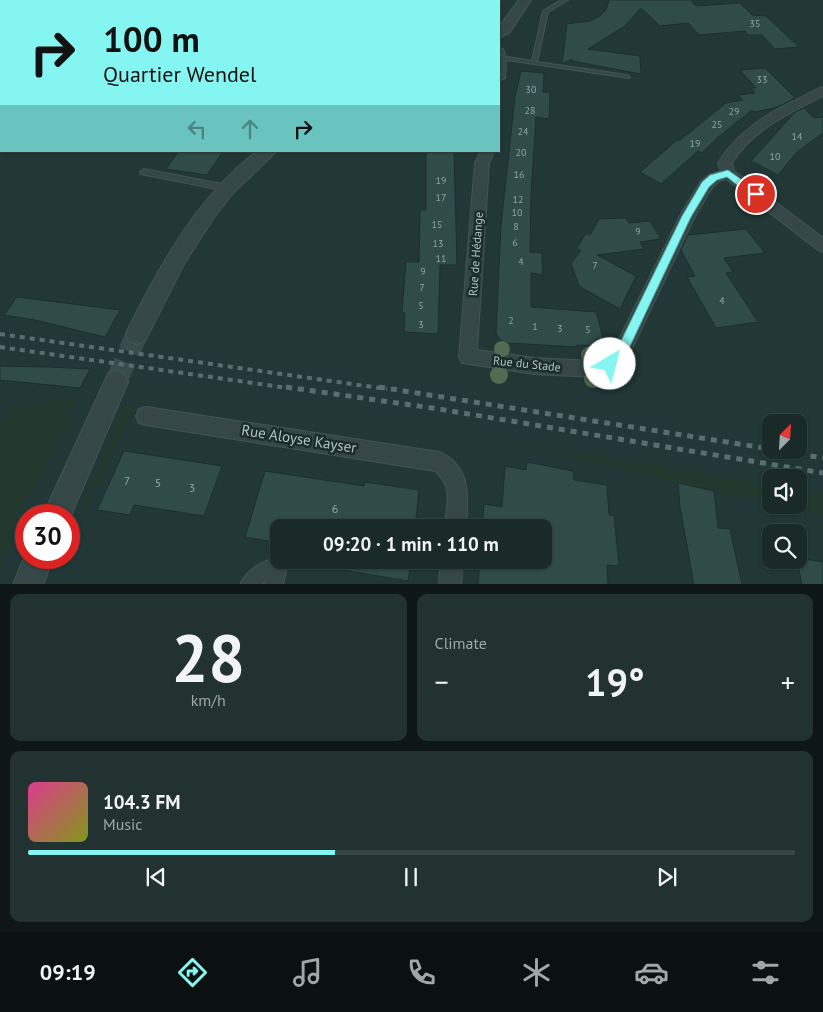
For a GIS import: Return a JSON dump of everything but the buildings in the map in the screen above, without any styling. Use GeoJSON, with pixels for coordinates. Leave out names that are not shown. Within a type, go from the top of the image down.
{"type":"FeatureCollection","features":[{"type":"Feature","properties":{"kind":"street"},"geometry":{"type":"LineString","coordinates":[[509,0],[515,14]]}},
{"type":"Feature","properties":{"kind":"street"},"geometry":{"type":"LineString","coordinates":[[500,33],[525,0]]}},
{"type":"Feature","properties":{"kind":"street"},"geometry":{"type":"LineString","coordinates":[[823,91],[777,114],[757,128],[729,155],[725,163],[728,173],[823,246]]}},
{"type":"Feature","properties":{"kind":"street"},"geometry":{"type":"LineString","coordinates":[[137,334],[171,267],[194,231],[227,188],[268,152]]}},
{"type":"Feature","properties":{"kind":"street","name":"Rue de Hédange"},"geometry":{"type":"LineString","coordinates":[[468,357],[482,163],[488,152]]}},
{"type":"Feature","properties":{"kind":"street","name":"Rue du Stade"},"geometry":{"type":"LineString","coordinates":[[468,357],[534,366],[594,369],[610,364],[620,355],[687,216],[706,184],[714,178],[728,173]]}},
{"type":"Feature","properties":{"kind":"street"},"geometry":{"type":"LineString","coordinates":[[62,504],[116,382]]}},
{"type":"Feature","properties":{"kind":"street","name":"Rue Aloyse Kayser"},"geometry":{"type":"LineString","coordinates":[[146,416],[439,462],[449,469],[456,478],[458,491],[456,519]]}},
{"type":"Feature","properties":{"kind":"street"},"geometry":{"type":"LineString","coordinates":[[250,584],[258,574],[268,568],[278,566],[274,584]]}},
{"type":"Feature","properties":{"kind":"street"},"geometry":{"type":"LineString","coordinates":[[28,584],[34,569]]}},
{"type":"Feature","properties":{"kind":"street"},"geometry":{"type":"LineString","coordinates":[[450,584],[451,569]]}},
{"type":"Feature","properties":{"kind":"lane"},"geometry":{"type":"LineString","coordinates":[[534,63],[546,11],[565,0]]}},
{"type":"Feature","properties":{"kind":"lane"},"geometry":{"type":"LineString","coordinates":[[500,55],[534,63],[627,77]]}},
{"type":"Feature","properties":{"kind":"lane"},"geometry":{"type":"LineString","coordinates":[[144,172],[227,188]]}},
{"type":"Feature","properties":{"kind":"green space"},"geometry":{"type":"Polygon","coordinates":[[[76,397],[34,490],[26,495],[23,504],[15,504],[15,528],[0,572],[0,429],[14,408],[76,397]]]}},
{"type":"Feature","properties":{"kind":"green space"},"geometry":{"type":"Polygon","coordinates":[[[125,405],[135,406],[85,512],[81,512],[125,405]]]}},
{"type":"Feature","properties":{"kind":"green space"},"geometry":{"type":"Polygon","coordinates":[[[492,439],[762,484],[762,502],[492,439]]]}},
{"type":"Feature","properties":{"kind":"green space"},"geometry":{"type":"Polygon","coordinates":[[[807,491],[823,494],[823,515],[807,512],[807,491]]]}},
{"type":"Feature","properties":{"kind":"tunnel"},"geometry":{"type":"LineString","coordinates":[[116,382],[137,334]]}},
{"type":"Feature","properties":{"kind":"railway"},"geometry":{"type":"LineString","coordinates":[[0,334],[387,389]]}},
{"type":"Feature","properties":{"kind":"railway"},"geometry":{"type":"LineString","coordinates":[[0,347],[295,389]]}},
{"type":"Feature","properties":{"kind":"railway"},"geometry":{"type":"LineString","coordinates":[[286,387],[439,409],[823,473]]}},
{"type":"Feature","properties":{"kind":"railway"},"geometry":{"type":"LineString","coordinates":[[379,387],[762,448]]}},
{"type":"Feature","properties":{"kind":"railway"},"geometry":{"type":"LineString","coordinates":[[808,456],[823,458]]}},
{"type":"Feature","properties":{"kind":"route"},"geometry":{"type":"LineString","coordinates":[[610,364],[620,355],[687,216],[706,184],[714,178],[728,173],[756,194]]}}]}
